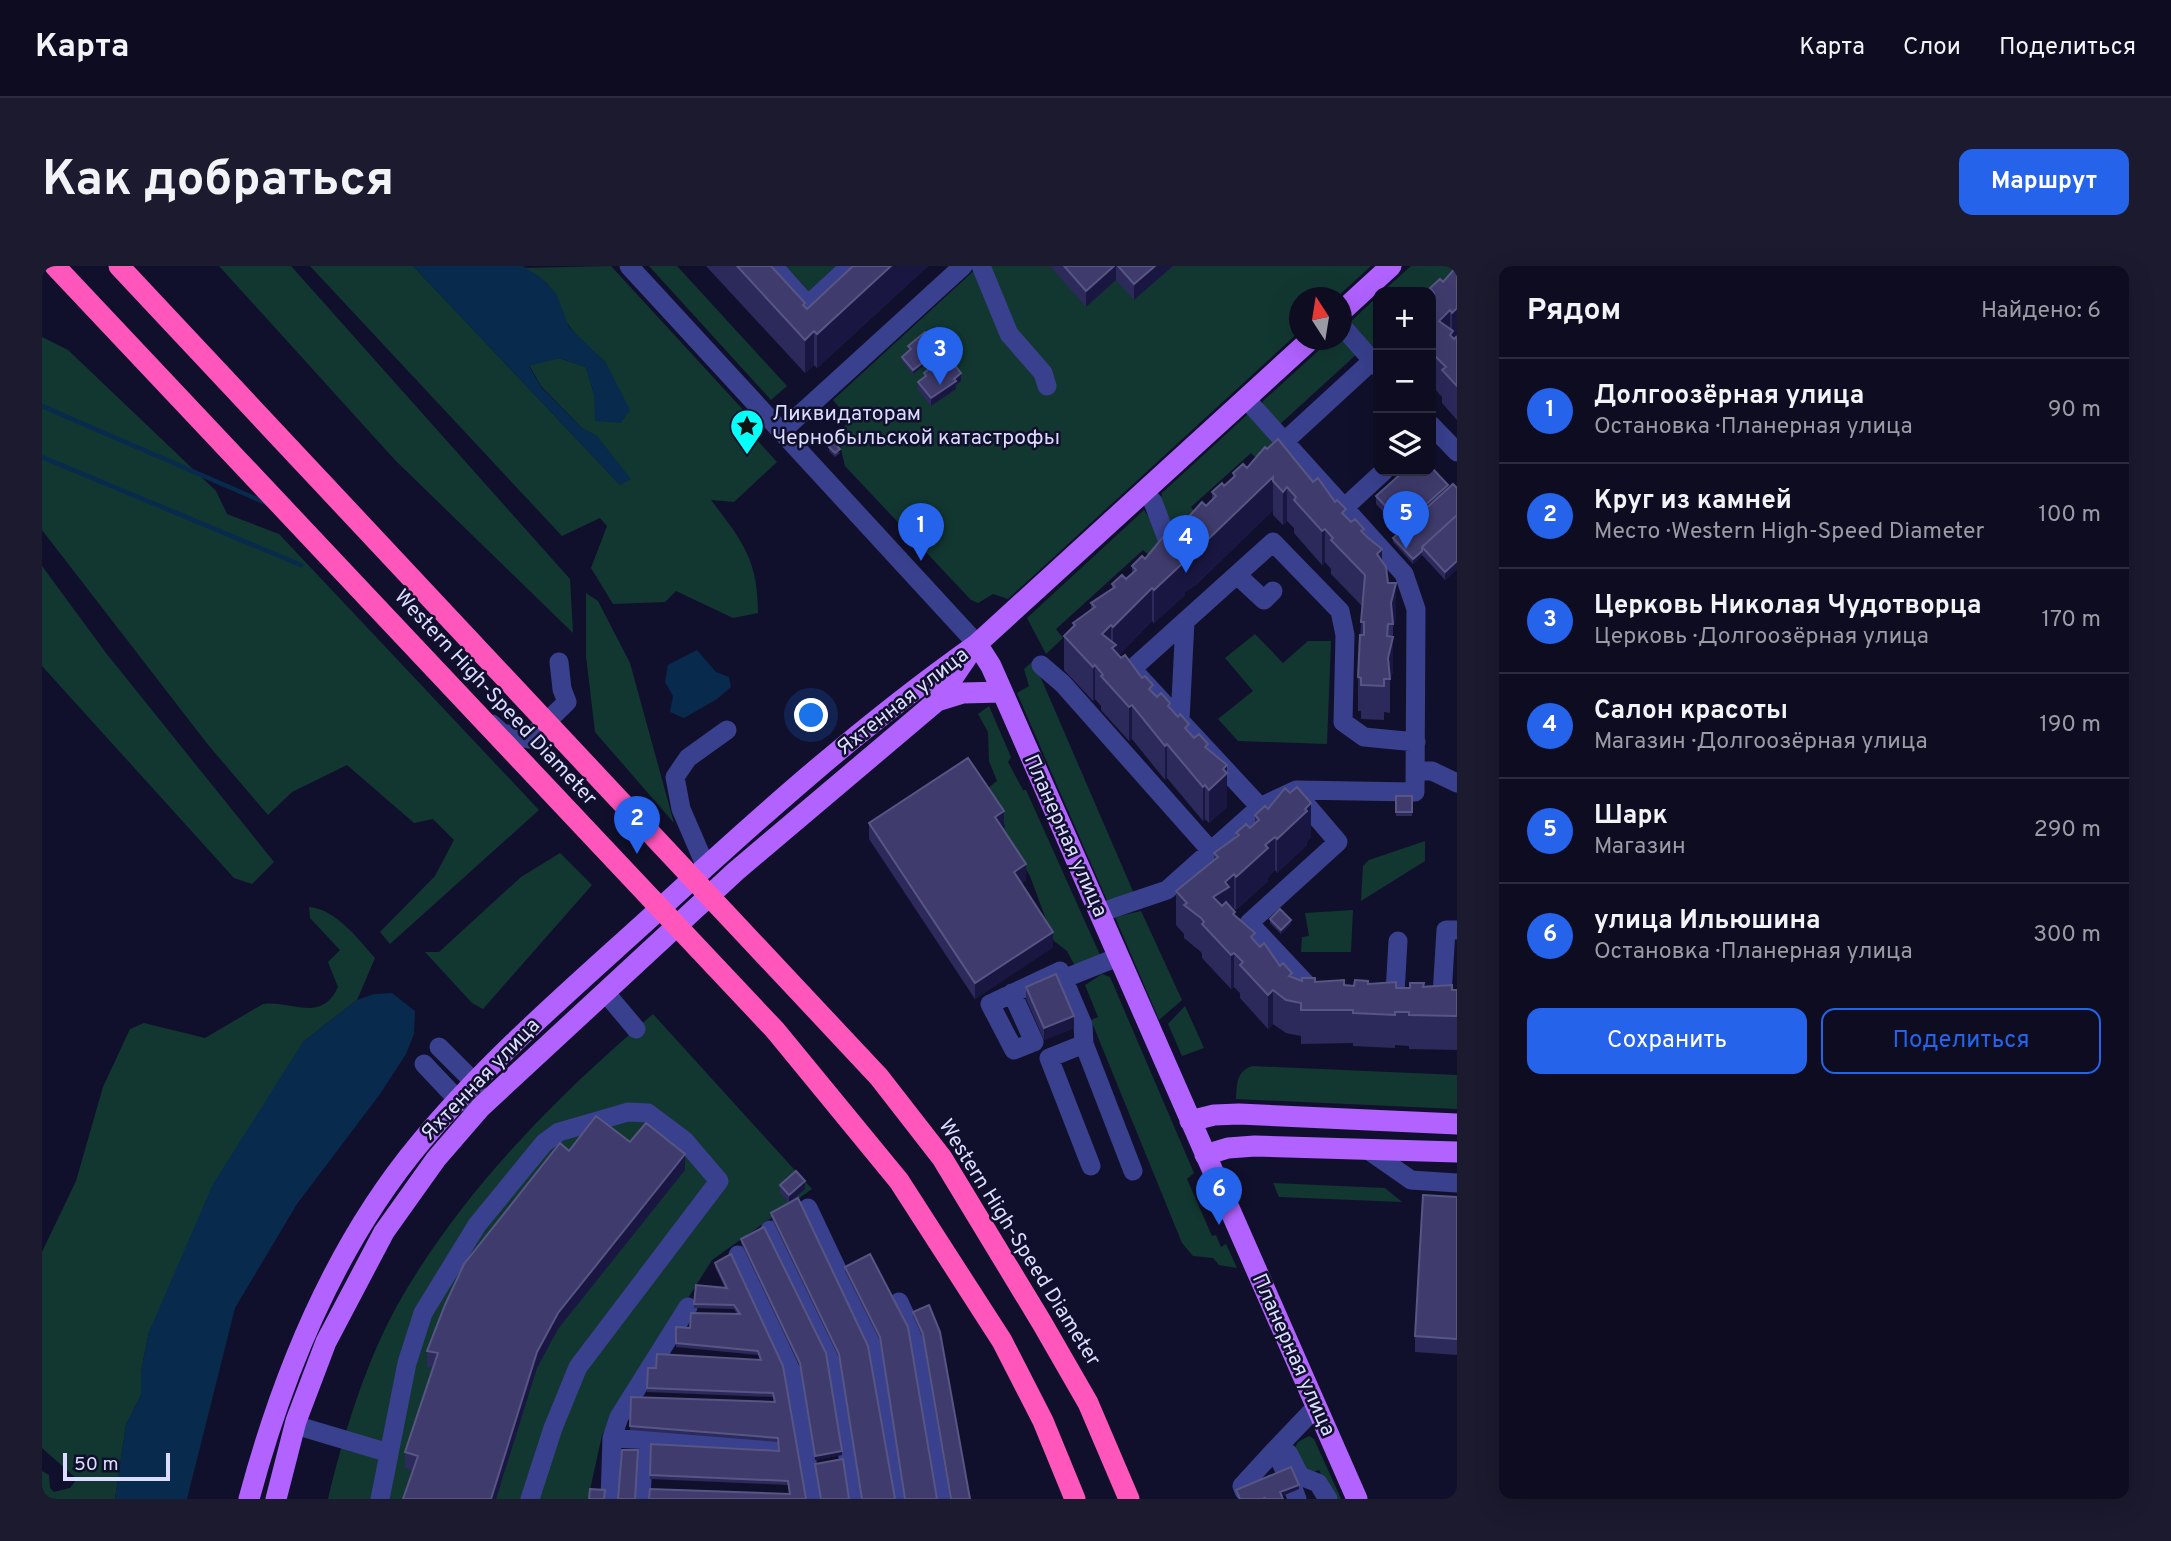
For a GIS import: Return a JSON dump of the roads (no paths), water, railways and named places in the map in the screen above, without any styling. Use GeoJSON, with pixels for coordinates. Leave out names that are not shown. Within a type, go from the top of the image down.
{"type":"FeatureCollection","features":[{"type":"Feature","properties":{"kind":"highway","name":"Western High-Speed Diameter"},"geometry":{"type":"LineString","coordinates":[[55,266],[775,1030],[899,1181],[994,1329],[1043,1421],[1074,1499]]}},
{"type":"Feature","properties":{"kind":"highway","name":"Western High-Speed Diameter"},"geometry":{"type":"LineString","coordinates":[[119,266],[879,1077],[942,1158],[1042,1323],[1088,1403],[1129,1499]]}},
{"type":"Feature","properties":{"kind":"main road"},"geometry":{"type":"LineString","coordinates":[[1352,301],[1391,266]]}},
{"type":"Feature","properties":{"kind":"main road"},"geometry":{"type":"LineString","coordinates":[[976,644],[1299,350]]}},
{"type":"Feature","properties":{"kind":"main road","name":"Планерная улица"},"geometry":{"type":"LineString","coordinates":[[976,644],[991,666],[1357,1499]]}},
{"type":"Feature","properties":{"kind":"main road","name":"Яхтенная улица"},"geometry":{"type":"LineString","coordinates":[[276,1499],[295,1424],[326,1342],[384,1232],[436,1159],[481,1107],[746,862],[937,701],[976,644]]}},
{"type":"Feature","properties":{"kind":"main road","name":"Яхтенная улица"},"geometry":{"type":"LineString","coordinates":[[249,1499],[289,1374],[323,1296],[390,1183],[458,1100],[474,1082],[706,866],[920,683],[976,644]]}},
{"type":"Feature","properties":{"kind":"main road"},"geometry":{"type":"LineString","coordinates":[[937,701],[964,693],[1002,692]]}},
{"type":"Feature","properties":{"kind":"main road"},"geometry":{"type":"LineString","coordinates":[[1190,1121],[1214,1115],[1239,1114],[1457,1124]]}},
{"type":"Feature","properties":{"kind":"main road"},"geometry":{"type":"LineString","coordinates":[[1205,1155],[1228,1148],[1255,1146],[1457,1152]]}},
{"type":"Feature","properties":{"kind":"street","name":"Планерная улица"},"geometry":{"type":"LineString","coordinates":[[629,266],[976,644]]}},
{"type":"Feature","properties":{"kind":"street"},"geometry":{"type":"LineString","coordinates":[[774,266],[808,305],[850,266]]}},
{"type":"Feature","properties":{"kind":"street"},"geometry":{"type":"LineString","coordinates":[[782,431],[963,266]]}},
{"type":"Feature","properties":{"kind":"street"},"geometry":{"type":"LineString","coordinates":[[981,266],[1009,334],[1043,373],[1047,386]]}},
{"type":"Feature","properties":{"kind":"street"},"geometry":{"type":"LineString","coordinates":[[1352,338],[1373,362]]}},
{"type":"Feature","properties":{"kind":"street"},"geometry":{"type":"LineString","coordinates":[[1285,441],[1373,366]]}},
{"type":"Feature","properties":{"kind":"street"},"geometry":{"type":"LineString","coordinates":[[1099,913],[1167,890],[1261,807],[1296,790],[1415,792],[1414,597],[1404,574],[1246,399]]}},
{"type":"Feature","properties":{"kind":"street"},"geometry":{"type":"LineString","coordinates":[[1436,431],[1457,452]]}},
{"type":"Feature","properties":{"kind":"street"},"geometry":{"type":"LineString","coordinates":[[1344,508],[1379,476]]}},
{"type":"Feature","properties":{"kind":"street"},"geometry":{"type":"LineString","coordinates":[[1144,491],[1153,502],[1175,560]]}},
{"type":"Feature","properties":{"kind":"street"},"geometry":{"type":"LineString","coordinates":[[1261,807],[1132,669],[1185,621],[1204,591],[1237,575],[1273,542],[1340,611],[1346,635],[1343,722],[1364,737],[1416,742]]}},
{"type":"Feature","properties":{"kind":"street"},"geometry":{"type":"LineString","coordinates":[[1237,575],[1264,600],[1273,592]]}},
{"type":"Feature","properties":{"kind":"street"},"geometry":{"type":"LineString","coordinates":[[355,578],[502,733],[529,739],[564,708],[567,702],[562,689],[559,662]]}},
{"type":"Feature","properties":{"kind":"street"},"geometry":{"type":"LineString","coordinates":[[1180,720],[1185,621]]}},
{"type":"Feature","properties":{"kind":"street"},"geometry":{"type":"LineString","coordinates":[[1041,665],[1063,684],[1212,852]]}},
{"type":"Feature","properties":{"kind":"street"},"geometry":{"type":"LineString","coordinates":[[706,866],[681,809],[675,777],[688,758],[727,730]]}},
{"type":"Feature","properties":{"kind":"street"},"geometry":{"type":"LineString","coordinates":[[1416,771],[1432,771],[1457,783]]}},
{"type":"Feature","properties":{"kind":"street"},"geometry":{"type":"LineString","coordinates":[[1296,790],[1300,800],[1338,842],[1249,923],[1312,990],[1338,991]]}},
{"type":"Feature","properties":{"kind":"street"},"geometry":{"type":"LineString","coordinates":[[1373,993],[1442,995],[1446,930],[1457,930]]}},
{"type":"Feature","properties":{"kind":"street"},"geometry":{"type":"LineString","coordinates":[[1395,993],[1398,941]]}},
{"type":"Feature","properties":{"kind":"street"},"geometry":{"type":"LineString","coordinates":[[1063,979],[1118,957]]}},
{"type":"Feature","properties":{"kind":"street"},"geometry":{"type":"LineString","coordinates":[[1012,993],[1059,971],[1083,1025],[1084,1044],[1133,1171]]}},
{"type":"Feature","properties":{"kind":"street"},"geometry":{"type":"LineString","coordinates":[[605,992],[636,1029]]}},
{"type":"Feature","properties":{"kind":"street"},"geometry":{"type":"LineString","coordinates":[[1084,1044],[1049,1058],[1091,1166]]}},
{"type":"Feature","properties":{"kind":"street"},"geometry":{"type":"LineString","coordinates":[[439,1047],[474,1082],[481,1107]]}},
{"type":"Feature","properties":{"kind":"street"},"geometry":{"type":"LineString","coordinates":[[424,1063],[458,1100],[481,1107]]}},
{"type":"Feature","properties":{"kind":"street"},"geometry":{"type":"LineString","coordinates":[[380,1499],[407,1363],[423,1312],[477,1225],[544,1143],[559,1132],[628,1112],[648,1113],[684,1140],[719,1181],[578,1367],[553,1428],[530,1499]]}},
{"type":"Feature","properties":{"kind":"street"},"geometry":{"type":"LineString","coordinates":[[1368,1150],[1411,1180],[1457,1183]]}},
{"type":"Feature","properties":{"kind":"street"},"geometry":{"type":"LineString","coordinates":[[808,1209],[876,1356],[900,1499]]}},
{"type":"Feature","properties":{"kind":"street"},"geometry":{"type":"LineString","coordinates":[[770,1230],[832,1359],[855,1499]]}},
{"type":"Feature","properties":{"kind":"street"},"geometry":{"type":"LineString","coordinates":[[738,1255],[793,1375],[813,1499]]}},
{"type":"Feature","properties":{"kind":"street"},"geometry":{"type":"LineString","coordinates":[[899,1302],[913,1333],[942,1499]]}},
{"type":"Feature","properties":{"kind":"street"},"geometry":{"type":"LineString","coordinates":[[610,1499],[612,1438],[619,1417],[688,1307]]}},
{"type":"Feature","properties":{"kind":"street"},"geometry":{"type":"LineString","coordinates":[[1316,1407],[1273,1474],[1300,1476],[1318,1483],[1328,1499]]}},
{"type":"Feature","properties":{"kind":"street"},"geometry":{"type":"LineString","coordinates":[[295,1424],[389,1452]]}},
{"type":"Feature","properties":{"kind":"street"},"geometry":{"type":"LineString","coordinates":[[612,1438],[772,1446]]}},
{"type":"Feature","properties":{"kind":"street"},"geometry":{"type":"LineString","coordinates":[[641,1499],[644,1440]]}},
{"type":"Feature","properties":{"kind":"water"},"geometry":{"type":"Polygon","coordinates":[[[413,266],[523,266],[540,277],[556,293],[569,327],[606,363],[630,410],[621,423],[595,421],[594,394],[586,367],[559,358],[529,366],[541,387],[583,429],[597,436],[631,479],[620,485],[413,266]]]}},
{"type":"Feature","properties":{"kind":"water"},"geometry":{"type":"Polygon","coordinates":[[[697,650],[716,672],[729,677],[731,687],[717,699],[684,718],[670,712],[673,696],[665,682],[668,665],[697,650]]]}},
{"type":"Feature","properties":{"kind":"water"},"geometry":{"type":"Polygon","coordinates":[[[392,993],[415,1011],[414,1034],[406,1054],[380,1094],[297,1204],[235,1308],[187,1499],[115,1499],[126,1425],[141,1395],[141,1371],[149,1332],[213,1184],[303,1042],[357,1000],[374,994],[392,993]]]}},
{"type":"Feature","properties":{"kind":"waterway"},"geometry":{"type":"LineString","coordinates":[[42,406],[266,503]]}},
{"type":"Feature","properties":{"kind":"waterway"},"geometry":{"type":"LineString","coordinates":[[42,457],[301,565]]}},
{"type":"Feature","properties":{"kind":"place","name":"Церковь Николая Чудотворца"},"geometry":{"type":"Point","coordinates":[940,385]}},
{"type":"Feature","properties":{"kind":"place","name":"Ликвидаторам Чернобыльской катастрофы"},"geometry":{"type":"Point","coordinates":[747,456]}},
{"type":"Feature","properties":{"kind":"place","name":"Шарк"},"geometry":{"type":"Point","coordinates":[1406,549]}},
{"type":"Feature","properties":{"kind":"place","name":"Долгоозёрная улица"},"geometry":{"type":"Point","coordinates":[921,561]}},
{"type":"Feature","properties":{"kind":"place","name":"Салон красоты"},"geometry":{"type":"Point","coordinates":[1186,573]}},
{"type":"Feature","properties":{"kind":"place","name":"Круг из камней"},"geometry":{"type":"Point","coordinates":[637,854]}},
{"type":"Feature","properties":{"kind":"place","name":"улица Ильюшина"},"geometry":{"type":"Point","coordinates":[1219,1225]}}]}
